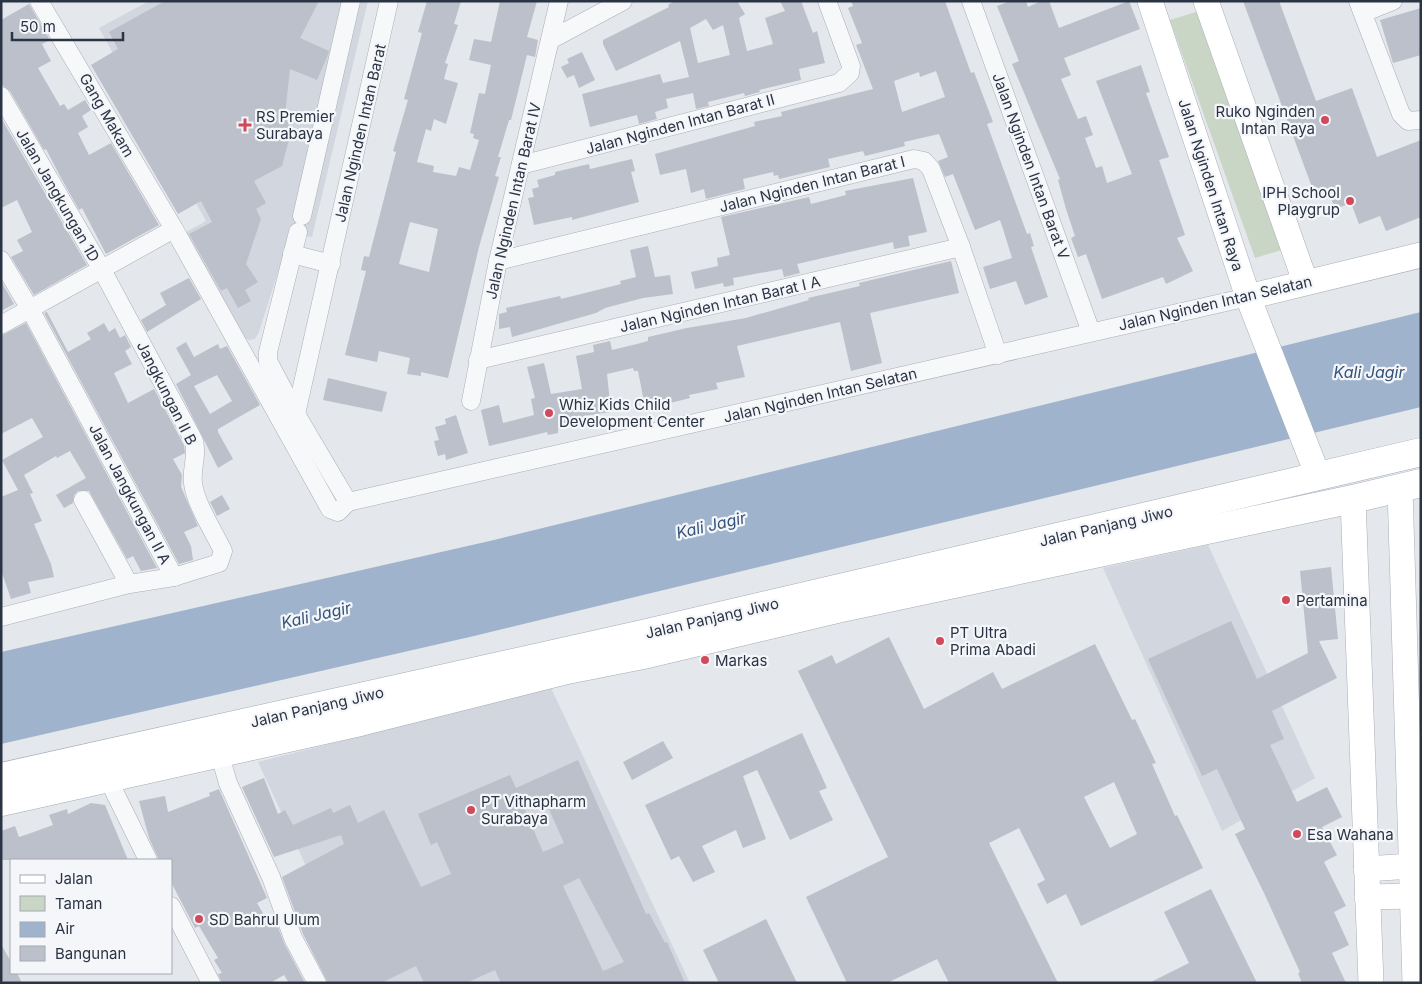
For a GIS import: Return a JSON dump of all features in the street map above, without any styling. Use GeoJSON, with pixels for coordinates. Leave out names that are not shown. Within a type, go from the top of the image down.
{"type":"FeatureCollection","features":[{"type":"Feature","properties":{"kind":"main road","name":"Jalan Panjang Jiwo"},"geometry":{"type":"LineString","coordinates":[[1,777],[645,644],[1421,452]]}},
{"type":"Feature","properties":{"kind":"main road","name":"Jalan Panjang Jiwo"},"geometry":{"type":"LineString","coordinates":[[645,644],[856,605],[1411,485]]}},
{"type":"Feature","properties":{"kind":"main road","name":"Jalan Panjang Jiwo"},"geometry":{"type":"LineString","coordinates":[[1,802],[360,722],[567,670],[610,652]]}},
{"type":"Feature","properties":{"kind":"street","name":"Gang Makam"},"geometry":{"type":"LineString","coordinates":[[39,1],[174,229]]}},
{"type":"Feature","properties":{"kind":"street"},"geometry":{"type":"LineString","coordinates":[[1,326],[101,268],[174,229],[330,509],[338,512],[348,502],[296,414],[268,361],[268,352],[300,224],[351,1]]}},
{"type":"Feature","properties":{"kind":"street","name":"Jalan Nginden Intan Barat"},"geometry":{"type":"LineString","coordinates":[[296,414],[389,1]]}},
{"type":"Feature","properties":{"kind":"street","name":"Jalan Nginden Intan Barat IV"},"geometry":{"type":"LineString","coordinates":[[471,401],[498,260],[522,165],[559,1]]}},
{"type":"Feature","properties":{"kind":"street"},"geometry":{"type":"LineString","coordinates":[[550,40],[623,1]]}},
{"type":"Feature","properties":{"kind":"street","name":"Jalan Nginden Intan Barat II"},"geometry":{"type":"LineString","coordinates":[[522,165],[839,82],[850,73],[851,66],[827,1]]}},
{"type":"Feature","properties":{"kind":"street","name":"Jalan Nginden Intan Barat V"},"geometry":{"type":"LineString","coordinates":[[971,1],[1090,332]]}},
{"type":"Feature","properties":{"kind":"street"},"geometry":{"type":"LineString","coordinates":[[1206,1],[1305,281]]}},
{"type":"Feature","properties":{"kind":"street"},"geometry":{"type":"LineString","coordinates":[[1393,1],[1361,7],[1401,114],[1414,120]]}},
{"type":"Feature","properties":{"kind":"street","name":"Jalan Nginden Intan Raya"},"geometry":{"type":"LineString","coordinates":[[1153,2],[1252,308],[1318,476]]}},
{"type":"Feature","properties":{"kind":"street","name":"Jalan Jangkungan 1D"},"geometry":{"type":"LineString","coordinates":[[1,96],[101,268]]}},
{"type":"Feature","properties":{"kind":"street","name":"Jalan Nginden Intan Barat I"},"geometry":{"type":"LineString","coordinates":[[498,260],[914,158],[924,162],[931,169],[961,247],[998,354]]}},
{"type":"Feature","properties":{"kind":"street","name":"Jalan Nginden Intan Barat I A"},"geometry":{"type":"LineString","coordinates":[[478,360],[961,247]]}},
{"type":"Feature","properties":{"kind":"street"},"geometry":{"type":"LineString","coordinates":[[292,254],[331,264]]}},
{"type":"Feature","properties":{"kind":"street","name":"Jalan Nginden Intan Selatan"},"geometry":{"type":"LineString","coordinates":[[348,502],[1090,332],[1252,308],[1305,281],[1421,255]]}},
{"type":"Feature","properties":{"kind":"street","name":"Jalan Jangkungan II A"},"geometry":{"type":"LineString","coordinates":[[1,260],[30,309],[174,577],[129,584],[1,618]]}},
{"type":"Feature","properties":{"kind":"street","name":"Jangkungan II B"},"geometry":{"type":"LineString","coordinates":[[101,268],[194,441],[197,450],[193,475],[195,490],[223,551],[219,563],[174,577]]}},
{"type":"Feature","properties":{"kind":"street"},"geometry":{"type":"LineString","coordinates":[[1411,485],[1412,866],[1415,983]]}},
{"type":"Feature","properties":{"kind":"street"},"geometry":{"type":"LineString","coordinates":[[1353,499],[1371,983]]}},
{"type":"Feature","properties":{"kind":"street"},"geometry":{"type":"LineString","coordinates":[[82,500],[129,584]]}},
{"type":"Feature","properties":{"kind":"street"},"geometry":{"type":"LineString","coordinates":[[219,752],[228,783],[272,877],[293,938],[317,983]]}},
{"type":"Feature","properties":{"kind":"street"},"geometry":{"type":"LineString","coordinates":[[108,779],[148,859]]}},
{"type":"Feature","properties":{"kind":"street"},"geometry":{"type":"LineString","coordinates":[[1366,869],[1412,866]]}},
{"type":"Feature","properties":{"kind":"street"},"geometry":{"type":"LineString","coordinates":[[1367,897],[1413,896]]}},
{"type":"Feature","properties":{"kind":"street"},"geometry":{"type":"LineString","coordinates":[[172,910],[177,929],[212,983]]}},
{"type":"Feature","properties":{"kind":"shaded area","name":"RS Premier Surabaya"},"geometry":{"type":"Polygon","coordinates":[[[149,1],[368,1],[312,237],[290,234],[259,332],[255,339],[249,340],[243,337],[186,232],[206,221],[99,28],[149,1]]]}},
{"type":"Feature","properties":{"kind":"shaded area"},"geometry":{"type":"Polygon","coordinates":[[[1208,545],[1315,778],[1222,831],[1103,568],[1208,545]]]}},
{"type":"Feature","properties":{"kind":"shaded area"},"geometry":{"type":"Polygon","coordinates":[[[551,688],[690,983],[360,983],[258,762],[551,688]]]}},
{"type":"Feature","properties":{"kind":"green space"},"geometry":{"type":"Polygon","coordinates":[[[1199,11],[1288,248],[1255,258],[1170,20],[1199,11]]]}},
{"type":"Feature","properties":{"kind":"water","name":"Kali Jagir"},"geometry":{"type":"Polygon","coordinates":[[[1421,312],[1421,407],[474,636],[1,744],[1,652],[494,540],[1421,312]]]}},
{"type":"Feature","properties":{"kind":"building","name":"RS Premier Surabaya"},"geometry":{"type":"Polygon","coordinates":[[[165,1],[319,1],[300,38],[329,51],[317,80],[290,69],[285,115],[291,132],[282,166],[254,181],[266,203],[256,209],[261,219],[246,264],[258,282],[245,290],[251,301],[238,308],[227,288],[221,291],[189,234],[212,222],[201,201],[178,214],[91,65],[118,49],[109,32],[165,1]]]}},
{"type":"Feature","properties":{"kind":"building"},"geometry":{"type":"Polygon","coordinates":[[[427,1],[461,1],[454,24],[458,25],[445,63],[448,64],[444,79],[458,83],[446,124],[434,119],[431,131],[426,129],[417,162],[434,166],[433,172],[456,176],[459,167],[470,170],[479,140],[473,138],[474,134],[470,133],[479,93],[485,94],[491,65],[469,60],[474,39],[491,42],[500,1],[537,1],[527,37],[538,40],[535,57],[527,55],[511,120],[509,120],[498,157],[501,157],[495,176],[499,177],[479,247],[448,378],[421,372],[421,376],[407,374],[410,358],[379,351],[377,362],[345,355],[366,271],[361,270],[364,256],[369,257],[396,152],[393,151],[408,100],[404,99],[422,33],[418,32],[427,1]],[[410,222],[399,264],[429,272],[438,229],[410,222]]]}},
{"type":"Feature","properties":{"kind":"building"},"geometry":{"type":"Polygon","coordinates":[[[674,1],[737,1],[745,14],[739,18],[747,51],[773,44],[765,18],[785,11],[780,1],[801,1],[813,33],[817,31],[825,63],[799,69],[801,80],[759,90],[760,92],[745,96],[744,93],[708,102],[709,106],[696,109],[693,93],[666,99],[668,108],[655,112],[657,119],[639,124],[637,115],[590,127],[582,94],[660,74],[663,83],[689,77],[680,41],[616,71],[603,44],[603,40],[669,7],[668,5],[674,1]],[[706,19],[690,28],[698,63],[730,55],[723,25],[713,30],[706,19]]]}},
{"type":"Feature","properties":{"kind":"building"},"geometry":{"type":"Polygon","coordinates":[[[851,1],[945,1],[971,73],[974,72],[993,122],[987,124],[1027,234],[1030,233],[1034,246],[1031,247],[1048,297],[1025,305],[1016,281],[990,289],[983,267],[1012,258],[1003,229],[1000,220],[975,230],[953,174],[945,177],[938,161],[948,157],[939,134],[904,142],[905,146],[865,156],[863,151],[828,159],[830,167],[779,179],[778,175],[774,176],[773,172],[743,179],[745,189],[706,199],[704,189],[691,193],[686,169],[660,175],[655,154],[755,126],[754,122],[782,116],[781,112],[873,89],[856,45],[862,43],[848,8],[853,6],[851,1]],[[936,71],[920,77],[919,72],[894,81],[902,112],[945,97],[936,71]]]}},
{"type":"Feature","properties":{"kind":"building"},"geometry":{"type":"Polygon","coordinates":[[[1010,1],[1026,1],[1028,7],[1041,1],[1049,1],[1059,28],[1129,1],[1140,29],[1064,58],[1071,75],[1061,79],[1078,119],[1086,116],[1093,135],[1085,138],[1096,168],[1102,166],[1107,183],[1132,174],[1096,81],[1141,65],[1150,92],[1146,93],[1169,157],[1159,160],[1185,235],[1177,238],[1193,271],[1166,284],[1163,277],[1102,299],[1086,254],[1078,257],[1071,238],[1075,236],[1058,180],[1060,179],[1012,64],[1019,61],[997,6],[1010,1]]]}},
{"type":"Feature","properties":{"kind":"building","name":"Ruko Nginden Intan Raya"},"geometry":{"type":"Polygon","coordinates":[[[1243,1],[1279,1],[1316,101],[1352,88],[1377,157],[1421,140],[1421,217],[1386,231],[1380,216],[1359,224],[1351,203],[1335,209],[1329,193],[1316,198],[1243,1]]]}},
{"type":"Feature","properties":{"kind":"building"},"geometry":{"type":"Polygon","coordinates":[[[29,4],[50,40],[42,44],[51,61],[38,68],[60,106],[64,104],[68,110],[85,100],[91,110],[82,116],[88,127],[78,133],[89,155],[111,143],[159,225],[106,254],[82,208],[79,210],[46,149],[44,150],[10,91],[1,84],[1,20],[29,4]]]}},
{"type":"Feature","properties":{"kind":"building"},"geometry":{"type":"Polygon","coordinates":[[[1421,8],[1421,55],[1393,63],[1380,20],[1421,8]]]}},
{"type":"Feature","properties":{"kind":"building"},"geometry":{"type":"Polygon","coordinates":[[[582,52],[595,80],[579,88],[574,75],[567,78],[561,67],[569,63],[567,59],[582,52]]]}},
{"type":"Feature","properties":{"kind":"building"},"geometry":{"type":"Polygon","coordinates":[[[1,118],[87,265],[34,295],[11,257],[23,251],[17,240],[32,232],[17,200],[1,208],[1,118]]]}},
{"type":"Feature","properties":{"kind":"building"},"geometry":{"type":"Polygon","coordinates":[[[632,159],[635,171],[631,172],[639,202],[572,220],[572,217],[534,225],[528,198],[534,197],[532,189],[539,187],[537,180],[555,175],[555,172],[589,164],[590,169],[632,159]]]}},
{"type":"Feature","properties":{"kind":"building"},"geometry":{"type":"Polygon","coordinates":[[[913,178],[927,232],[908,236],[910,246],[894,249],[893,242],[797,264],[800,273],[784,277],[782,269],[733,278],[734,285],[724,287],[723,283],[695,289],[691,272],[718,266],[717,258],[730,255],[721,217],[809,197],[811,204],[846,195],[845,191],[913,178]]]}},
{"type":"Feature","properties":{"kind":"building"},"geometry":{"type":"Polygon","coordinates":[[[648,246],[655,277],[670,275],[673,294],[643,298],[605,308],[596,313],[512,337],[510,327],[499,329],[499,314],[507,312],[506,308],[560,296],[561,299],[621,284],[620,281],[636,277],[630,250],[648,246]]]}},
{"type":"Feature","properties":{"kind":"building"},"geometry":{"type":"Polygon","coordinates":[[[951,261],[959,293],[870,313],[882,363],[851,371],[840,322],[737,346],[745,377],[716,383],[718,389],[689,395],[690,398],[662,405],[663,408],[646,412],[638,371],[634,371],[633,368],[607,374],[611,412],[583,416],[584,421],[566,425],[567,428],[558,429],[558,433],[548,435],[547,432],[489,446],[481,410],[499,405],[503,423],[534,415],[531,399],[535,398],[527,367],[544,363],[551,394],[582,389],[576,356],[594,352],[593,345],[610,341],[612,350],[648,341],[648,337],[746,318],[809,300],[808,298],[860,286],[859,283],[951,261]]]}},
{"type":"Feature","properties":{"kind":"building"},"geometry":{"type":"Polygon","coordinates":[[[189,278],[201,299],[147,332],[141,320],[166,305],[160,293],[189,278]]]}},
{"type":"Feature","properties":{"kind":"building"},"geometry":{"type":"Polygon","coordinates":[[[1,281],[14,304],[1,311],[1,281]]]}},
{"type":"Feature","properties":{"kind":"building"},"geometry":{"type":"Polygon","coordinates":[[[47,312],[68,352],[91,339],[87,333],[104,323],[109,332],[115,328],[120,338],[125,335],[131,347],[125,351],[132,364],[114,373],[128,403],[154,389],[184,445],[185,453],[173,459],[182,475],[181,487],[198,526],[184,532],[191,546],[193,560],[179,564],[44,313],[47,312]]]}},
{"type":"Feature","properties":{"kind":"building"},"geometry":{"type":"Polygon","coordinates":[[[26,323],[157,568],[141,571],[133,556],[127,559],[89,491],[78,491],[74,495],[73,503],[64,508],[56,495],[86,478],[70,451],[57,458],[56,456],[24,475],[33,493],[30,494],[42,521],[34,524],[51,564],[54,577],[28,582],[31,593],[11,599],[1,570],[1,497],[18,490],[2,460],[43,437],[32,418],[1,434],[1,336],[26,323]]]}},
{"type":"Feature","properties":{"kind":"building"},"geometry":{"type":"Polygon","coordinates":[[[186,342],[194,357],[218,344],[220,349],[227,346],[260,405],[218,429],[233,459],[218,468],[176,384],[191,375],[176,348],[186,342]],[[217,375],[194,386],[210,414],[232,401],[217,375]]]}},
{"type":"Feature","properties":{"kind":"building"},"geometry":{"type":"Polygon","coordinates":[[[328,378],[387,392],[382,412],[323,400],[328,378]]]}},
{"type":"Feature","properties":{"kind":"building"},"geometry":{"type":"Polygon","coordinates":[[[456,415],[468,453],[446,460],[445,454],[438,456],[434,441],[439,440],[435,427],[446,424],[445,419],[456,415]]]}},
{"type":"Feature","properties":{"kind":"building"},"geometry":{"type":"Polygon","coordinates":[[[222,495],[230,509],[217,516],[210,502],[222,495]]]}},
{"type":"Feature","properties":{"kind":"building"},"geometry":{"type":"Polygon","coordinates":[[[1331,567],[1338,639],[1319,641],[1337,678],[1272,711],[1284,739],[1270,745],[1297,802],[1327,787],[1342,817],[1322,827],[1337,855],[1324,862],[1346,906],[1334,912],[1349,945],[1332,953],[1346,983],[1302,983],[1298,973],[1300,972],[1235,834],[1245,829],[1217,769],[1202,776],[1148,659],[1231,621],[1257,679],[1308,653],[1300,571],[1331,567]]]}},
{"type":"Feature","properties":{"kind":"building"},"geometry":{"type":"Polygon","coordinates":[[[889,637],[924,709],[993,672],[1002,689],[1095,644],[1132,720],[1135,719],[1156,763],[1152,764],[1175,816],[1177,815],[1203,868],[1081,926],[1066,894],[1047,904],[1037,884],[1045,880],[1019,828],[989,843],[1058,983],[949,983],[937,959],[887,983],[847,983],[806,897],[888,857],[798,671],[832,655],[836,664],[889,637]],[[1114,782],[1084,797],[1110,848],[1137,834],[1114,782]]]}},
{"type":"Feature","properties":{"kind":"building"},"geometry":{"type":"Polygon","coordinates":[[[802,733],[827,788],[819,791],[833,820],[790,840],[757,770],[743,776],[766,839],[743,848],[736,830],[702,846],[715,872],[693,882],[679,856],[671,860],[645,805],[802,733]]]}},
{"type":"Feature","properties":{"kind":"building"},"geometry":{"type":"Polygon","coordinates":[[[663,741],[673,758],[632,780],[623,762],[663,741]]]}},
{"type":"Feature","properties":{"kind":"building"},"geometry":{"type":"Polygon","coordinates":[[[578,760],[646,914],[649,913],[665,943],[667,942],[685,983],[501,983],[495,970],[466,983],[424,983],[416,966],[381,983],[328,983],[303,934],[282,877],[344,844],[341,835],[274,857],[242,787],[264,778],[278,814],[285,810],[293,825],[331,808],[333,813],[350,805],[358,823],[384,810],[421,887],[451,874],[437,842],[431,845],[418,814],[510,775],[516,788],[578,760]],[[543,796],[523,805],[543,852],[564,843],[543,796]],[[579,878],[563,886],[603,971],[624,962],[579,878]]]}},
{"type":"Feature","properties":{"kind":"building"},"geometry":{"type":"Polygon","coordinates":[[[219,789],[267,898],[257,903],[268,922],[275,919],[284,943],[305,983],[289,983],[284,975],[270,983],[222,983],[218,974],[222,973],[214,960],[218,958],[199,926],[195,928],[172,884],[172,859],[159,859],[149,838],[139,801],[165,796],[168,812],[210,796],[209,793],[219,789]]]}},
{"type":"Feature","properties":{"kind":"building"},"geometry":{"type":"Polygon","coordinates":[[[91,803],[105,805],[128,859],[1,860],[1,831],[15,826],[19,837],[53,825],[49,815],[67,809],[68,814],[91,803]]]}},
{"type":"Feature","properties":{"kind":"building"},"geometry":{"type":"Polygon","coordinates":[[[1211,889],[1257,983],[1149,983],[1189,963],[1164,912],[1211,889]]]}},
{"type":"Feature","properties":{"kind":"building"},"geometry":{"type":"Polygon","coordinates":[[[766,919],[797,983],[719,983],[703,950],[766,919]]]}},
{"type":"Feature","properties":{"kind":"building"},"geometry":{"type":"Polygon","coordinates":[[[1,944],[10,960],[10,974],[18,974],[22,983],[4,983],[1,978],[1,944]]]}},
{"type":"Feature","properties":{"kind":"place","name":"Ruko Nginden Intan Raya"},"geometry":{"type":"Point","coordinates":[1325,120]}},
{"type":"Feature","properties":{"kind":"place","name":"RS Premier Surabaya"},"geometry":{"type":"Point","coordinates":[245,125]}},
{"type":"Feature","properties":{"kind":"place","name":"IPH School Playgrup"},"geometry":{"type":"Point","coordinates":[1350,201]}},
{"type":"Feature","properties":{"kind":"place","name":"Whiz Kids Child Development Center"},"geometry":{"type":"Point","coordinates":[549,413]}},
{"type":"Feature","properties":{"kind":"place","name":"Pertamina"},"geometry":{"type":"Point","coordinates":[1286,600]}},
{"type":"Feature","properties":{"kind":"place","name":"PT Ultra Prima Abadi"},"geometry":{"type":"Point","coordinates":[940,641]}},
{"type":"Feature","properties":{"kind":"place","name":"Markas"},"geometry":{"type":"Point","coordinates":[705,660]}},
{"type":"Feature","properties":{"kind":"place","name":"PT Vithapharm Surabaya"},"geometry":{"type":"Point","coordinates":[471,810]}},
{"type":"Feature","properties":{"kind":"place","name":"Esa Wahana"},"geometry":{"type":"Point","coordinates":[1297,834]}},
{"type":"Feature","properties":{"kind":"place","name":"SD Bahrul Ulum"},"geometry":{"type":"Point","coordinates":[199,919]}}]}
